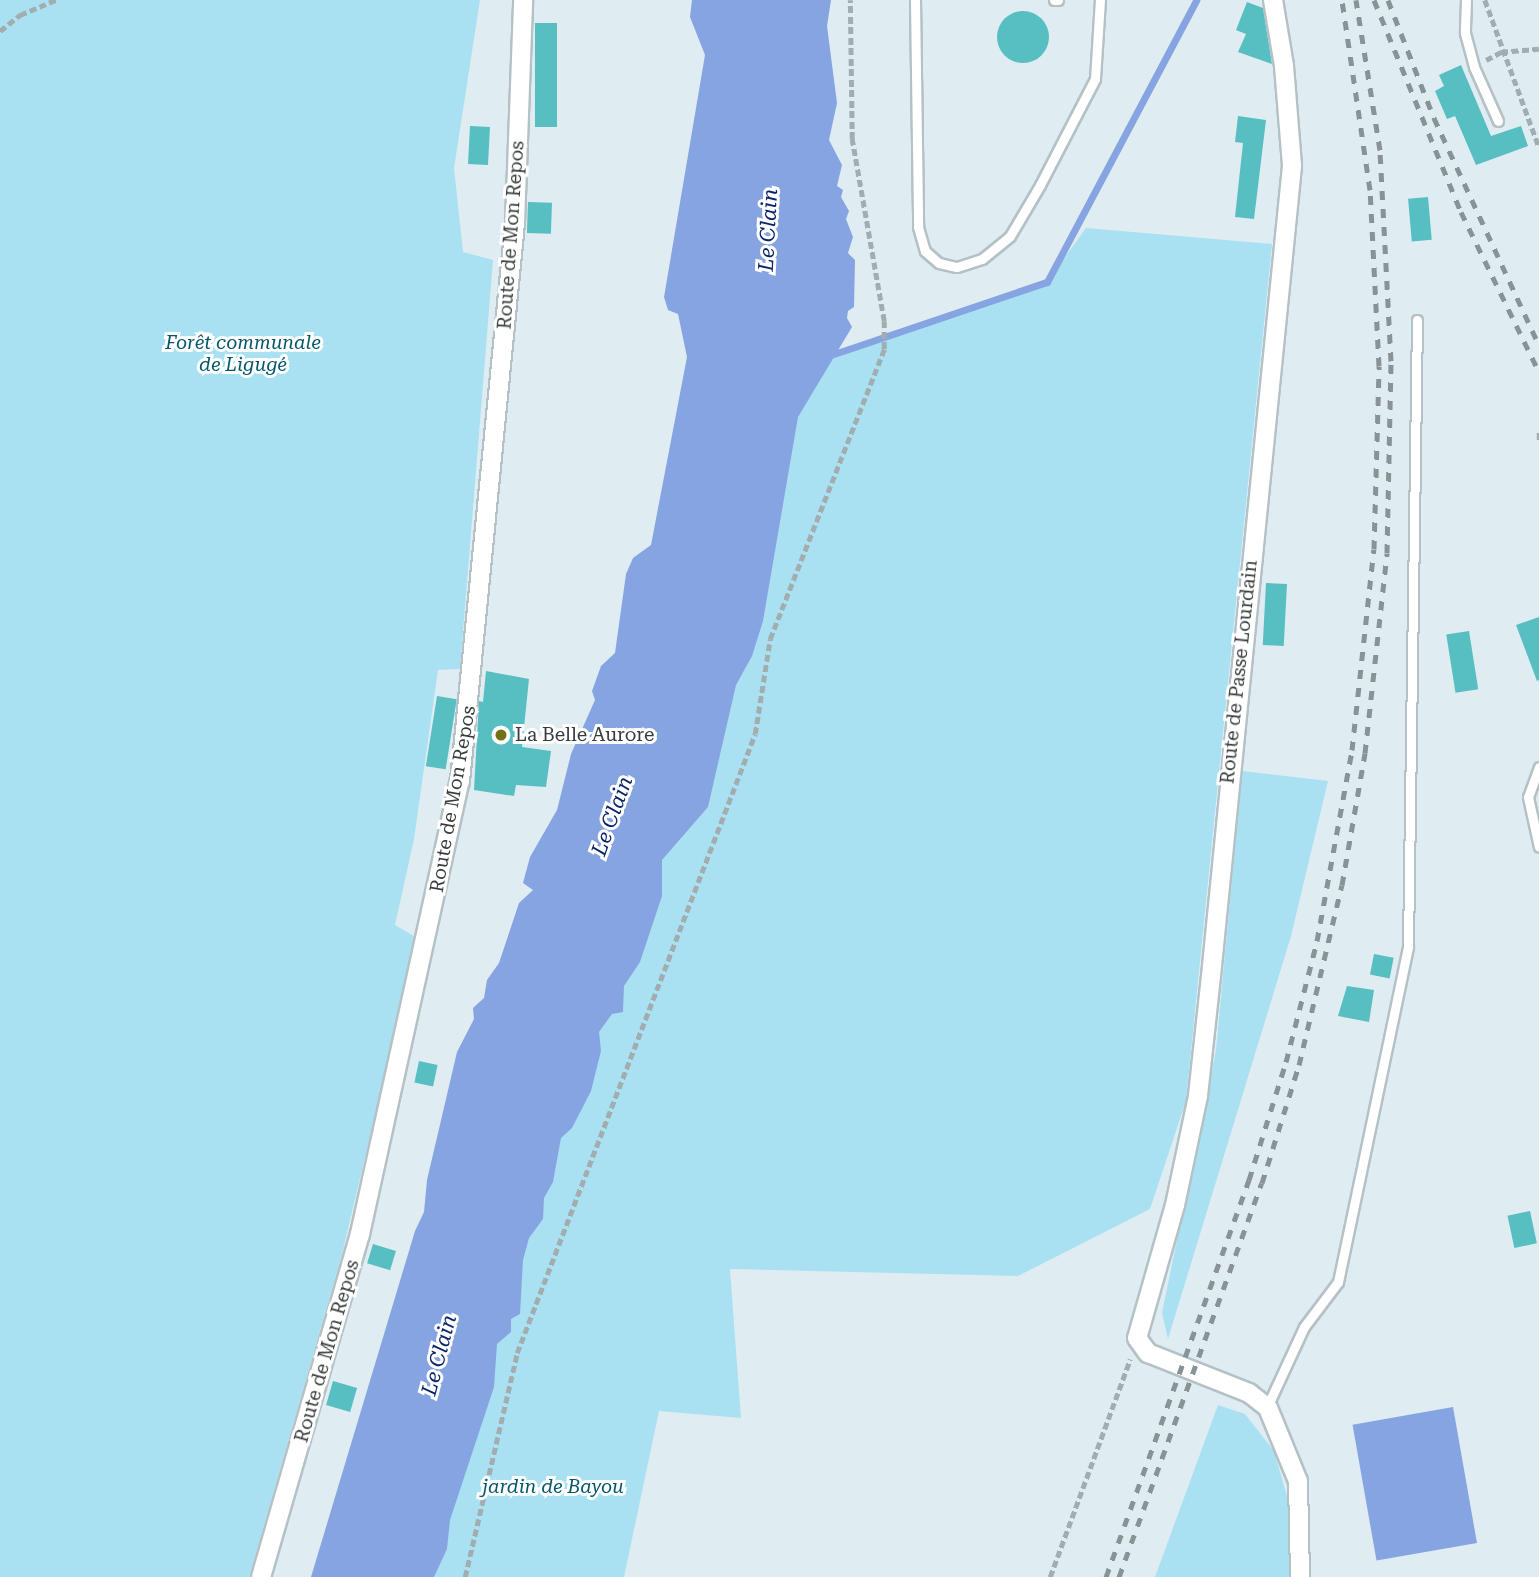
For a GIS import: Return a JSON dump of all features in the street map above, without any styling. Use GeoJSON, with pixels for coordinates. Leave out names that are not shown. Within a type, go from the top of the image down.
{"type":"FeatureCollection","features":[{"type":"Feature","properties":{"kind":"street","name":"Route de Mon Repos"},"geometry":{"type":"LineString","coordinates":[[261,1577],[360,1234],[460,781],[515,223],[523,0]]}},
{"type":"Feature","properties":{"kind":"street","name":"Route de Passe Lourdain"},"geometry":{"type":"LineString","coordinates":[[1137,1338],[1175,1205],[1198,1096],[1211,976],[1293,166],[1284,66],[1273,0]]}},
{"type":"Feature","properties":{"kind":"street"},"geometry":{"type":"LineString","coordinates":[[1137,1338],[1148,1353],[1249,1393],[1267,1407],[1284,1439],[1298,1481],[1300,1577]]}},
{"type":"Feature","properties":{"kind":"lane"},"geometry":{"type":"LineString","coordinates":[[915,0],[918,227],[925,251],[939,263],[957,267],[982,259],[1010,236],[1040,185],[1095,79],[1100,0]]}},
{"type":"Feature","properties":{"kind":"lane"},"geometry":{"type":"LineString","coordinates":[[1466,0],[1465,33],[1474,67],[1497,121]]}},
{"type":"Feature","properties":{"kind":"lane"},"geometry":{"type":"LineString","coordinates":[[1267,1407],[1304,1327],[1341,1272],[1408,947],[1418,320]]}},
{"type":"Feature","properties":{"kind":"lane"},"geometry":{"type":"LineString","coordinates":[[1539,767],[1528,797],[1539,847]]}},
{"type":"Feature","properties":{"kind":"path"},"geometry":{"type":"LineString","coordinates":[[0,31],[20,15],[56,0]]}},
{"type":"Feature","properties":{"kind":"path"},"geometry":{"type":"LineString","coordinates":[[465,1577],[517,1353],[755,734],[771,639],[884,349],[884,321],[852,139],[850,0]]}},
{"type":"Feature","properties":{"kind":"path"},"geometry":{"type":"LineString","coordinates":[[1485,0],[1501,52],[1514,72],[1539,147]]}},
{"type":"Feature","properties":{"kind":"path"},"geometry":{"type":"LineString","coordinates":[[1501,52],[1539,49]]}},
{"type":"Feature","properties":{"kind":"path"},"geometry":{"type":"LineString","coordinates":[[1539,430],[1539,440]]}},
{"type":"Feature","properties":{"kind":"path"},"geometry":{"type":"LineString","coordinates":[[1050,1577],[1137,1338]]}},
{"type":"Feature","properties":{"kind":"green space","name":"Forêt communale de Ligugé"},"geometry":{"type":"Polygon","coordinates":[[[0,0],[480,0],[454,168],[463,252],[493,260],[460,669],[438,670],[414,839],[395,925],[417,938],[342,1254],[249,1577],[0,1577],[0,0]]]}},
{"type":"Feature","properties":{"kind":"green space","name":"jardin de Bayou"},"geometry":{"type":"Polygon","coordinates":[[[1086,228],[1272,244],[1186,1101],[1150,1209],[1018,1276],[730,1269],[741,1418],[659,1411],[624,1577],[403,1577],[763,384],[1047,282],[1086,228]]]}},
{"type":"Feature","properties":{"kind":"green space"},"geometry":{"type":"Polygon","coordinates":[[[1242,771],[1328,781],[1291,936],[1168,1339],[1162,1313],[1216,1050],[1242,771]]]}},
{"type":"Feature","properties":{"kind":"green space"},"geometry":{"type":"Polygon","coordinates":[[[1218,1405],[1245,1414],[1274,1451],[1292,1514],[1290,1577],[1155,1577],[1218,1405]]]}},
{"type":"Feature","properties":{"kind":"water","name":"Le Clain"},"geometry":{"type":"Polygon","coordinates":[[[692,0],[831,0],[827,26],[837,103],[829,140],[842,165],[837,186],[843,190],[841,197],[849,211],[846,219],[853,237],[848,253],[855,260],[854,307],[848,311],[847,318],[852,327],[798,417],[763,621],[752,656],[736,685],[708,807],[662,860],[662,896],[640,962],[624,986],[623,1012],[612,1014],[599,1032],[601,1051],[591,1091],[572,1128],[561,1138],[553,1182],[544,1198],[543,1219],[529,1238],[523,1260],[520,1314],[511,1319],[511,1332],[497,1344],[494,1387],[450,1520],[447,1549],[434,1577],[311,1577],[415,1231],[424,1212],[427,1180],[457,1052],[474,1019],[473,1008],[484,998],[487,980],[499,963],[519,903],[533,890],[523,883],[530,857],[557,810],[571,754],[595,700],[592,691],[601,666],[615,653],[626,574],[633,558],[651,545],[687,357],[678,314],[668,310],[664,297],[705,55],[690,17],[692,0]]]}},
{"type":"Feature","properties":{"kind":"water"},"geometry":{"type":"Polygon","coordinates":[[[1453,1407],[1477,1543],[1377,1561],[1353,1425],[1453,1407]]]}},
{"type":"Feature","properties":{"kind":"building"},"geometry":{"type":"Polygon","coordinates":[[[1247,2],[1263,8],[1272,64],[1238,52],[1246,34],[1236,30],[1247,2]]]}},
{"type":"Feature","properties":{"kind":"building"},"geometry":{"type":"Polygon","coordinates":[[[1023,11],[1033,13],[1041,19],[1047,27],[1047,47],[1041,55],[1033,61],[1023,63],[1013,61],[1005,55],[999,47],[997,37],[999,27],[1005,19],[1013,13],[1023,11]]]}},
{"type":"Feature","properties":{"kind":"building"},"geometry":{"type":"Polygon","coordinates":[[[535,23],[557,23],[557,127],[535,127],[535,23]]]}},
{"type":"Feature","properties":{"kind":"building"},"geometry":{"type":"Polygon","coordinates":[[[1461,65],[1491,136],[1521,126],[1528,146],[1476,165],[1455,116],[1447,119],[1435,91],[1444,86],[1439,75],[1461,65]]]}},
{"type":"Feature","properties":{"kind":"building"},"geometry":{"type":"Polygon","coordinates":[[[1238,116],[1266,120],[1254,219],[1235,217],[1243,143],[1235,142],[1238,116]]]}},
{"type":"Feature","properties":{"kind":"building"},"geometry":{"type":"Polygon","coordinates":[[[470,126],[490,127],[488,165],[468,164],[470,126]]]}},
{"type":"Feature","properties":{"kind":"building"},"geometry":{"type":"Polygon","coordinates":[[[1428,197],[1432,240],[1412,242],[1408,199],[1428,197]]]}},
{"type":"Feature","properties":{"kind":"building"},"geometry":{"type":"Polygon","coordinates":[[[528,202],[552,203],[551,234],[527,233],[528,202]]]}},
{"type":"Feature","properties":{"kind":"building"},"geometry":{"type":"Polygon","coordinates":[[[1266,583],[1287,584],[1284,646],[1263,645],[1266,583]]]}},
{"type":"Feature","properties":{"kind":"building"},"geometry":{"type":"Polygon","coordinates":[[[1539,617],[1539,680],[1537,681],[1516,625],[1539,617]]]}},
{"type":"Feature","properties":{"kind":"building"},"geometry":{"type":"Polygon","coordinates":[[[1469,631],[1478,689],[1456,693],[1446,635],[1469,631]]]}},
{"type":"Feature","properties":{"kind":"building","name":"La Belle Aurore"},"geometry":{"type":"Polygon","coordinates":[[[486,671],[529,679],[522,747],[551,751],[546,787],[516,785],[514,796],[474,790],[479,701],[483,702],[486,671]]]}},
{"type":"Feature","properties":{"kind":"building"},"geometry":{"type":"Polygon","coordinates":[[[437,696],[457,699],[446,769],[426,766],[437,696]]]}},
{"type":"Feature","properties":{"kind":"building"},"geometry":{"type":"Polygon","coordinates":[[[1374,954],[1394,958],[1390,978],[1370,975],[1374,954]]]}},
{"type":"Feature","properties":{"kind":"building"},"geometry":{"type":"Polygon","coordinates":[[[1347,986],[1374,990],[1369,1022],[1338,1016],[1347,986]]]}},
{"type":"Feature","properties":{"kind":"building"},"geometry":{"type":"Polygon","coordinates":[[[419,1061],[438,1065],[433,1086],[414,1083],[419,1061]]]}},
{"type":"Feature","properties":{"kind":"building"},"geometry":{"type":"Polygon","coordinates":[[[1530,1211],[1537,1243],[1514,1248],[1508,1216],[1530,1211]]]}},
{"type":"Feature","properties":{"kind":"building"},"geometry":{"type":"Polygon","coordinates":[[[373,1244],[396,1251],[390,1270],[367,1263],[373,1244]]]}},
{"type":"Feature","properties":{"kind":"building"},"geometry":{"type":"Polygon","coordinates":[[[333,1381],[357,1388],[350,1412],[326,1405],[333,1381]]]}},
{"type":"Feature","properties":{"kind":"waterway"},"geometry":{"type":"LineString","coordinates":[[831,355],[1047,282],[1196,0]]}},
{"type":"Feature","properties":{"kind":"railway"},"geometry":{"type":"LineString","coordinates":[[1106,1577],[1249,1180],[1286,1062],[1317,941],[1352,750],[1374,549],[1379,366],[1370,190],[1342,0]]}},
{"type":"Feature","properties":{"kind":"railway"},"geometry":{"type":"LineString","coordinates":[[1119,1577],[1262,1183],[1299,1065],[1342,885],[1365,753],[1387,553],[1391,361],[1380,150],[1356,0]]}},
{"type":"Feature","properties":{"kind":"railway"},"geometry":{"type":"LineString","coordinates":[[1374,0],[1461,212],[1539,372]]}},
{"type":"Feature","properties":{"kind":"railway"},"geometry":{"type":"LineString","coordinates":[[1388,0],[1434,118],[1539,345]]}},
{"type":"Feature","properties":{"kind":"place","name":"La Belle Aurore"},"geometry":{"type":"Point","coordinates":[501,735]}}]}
